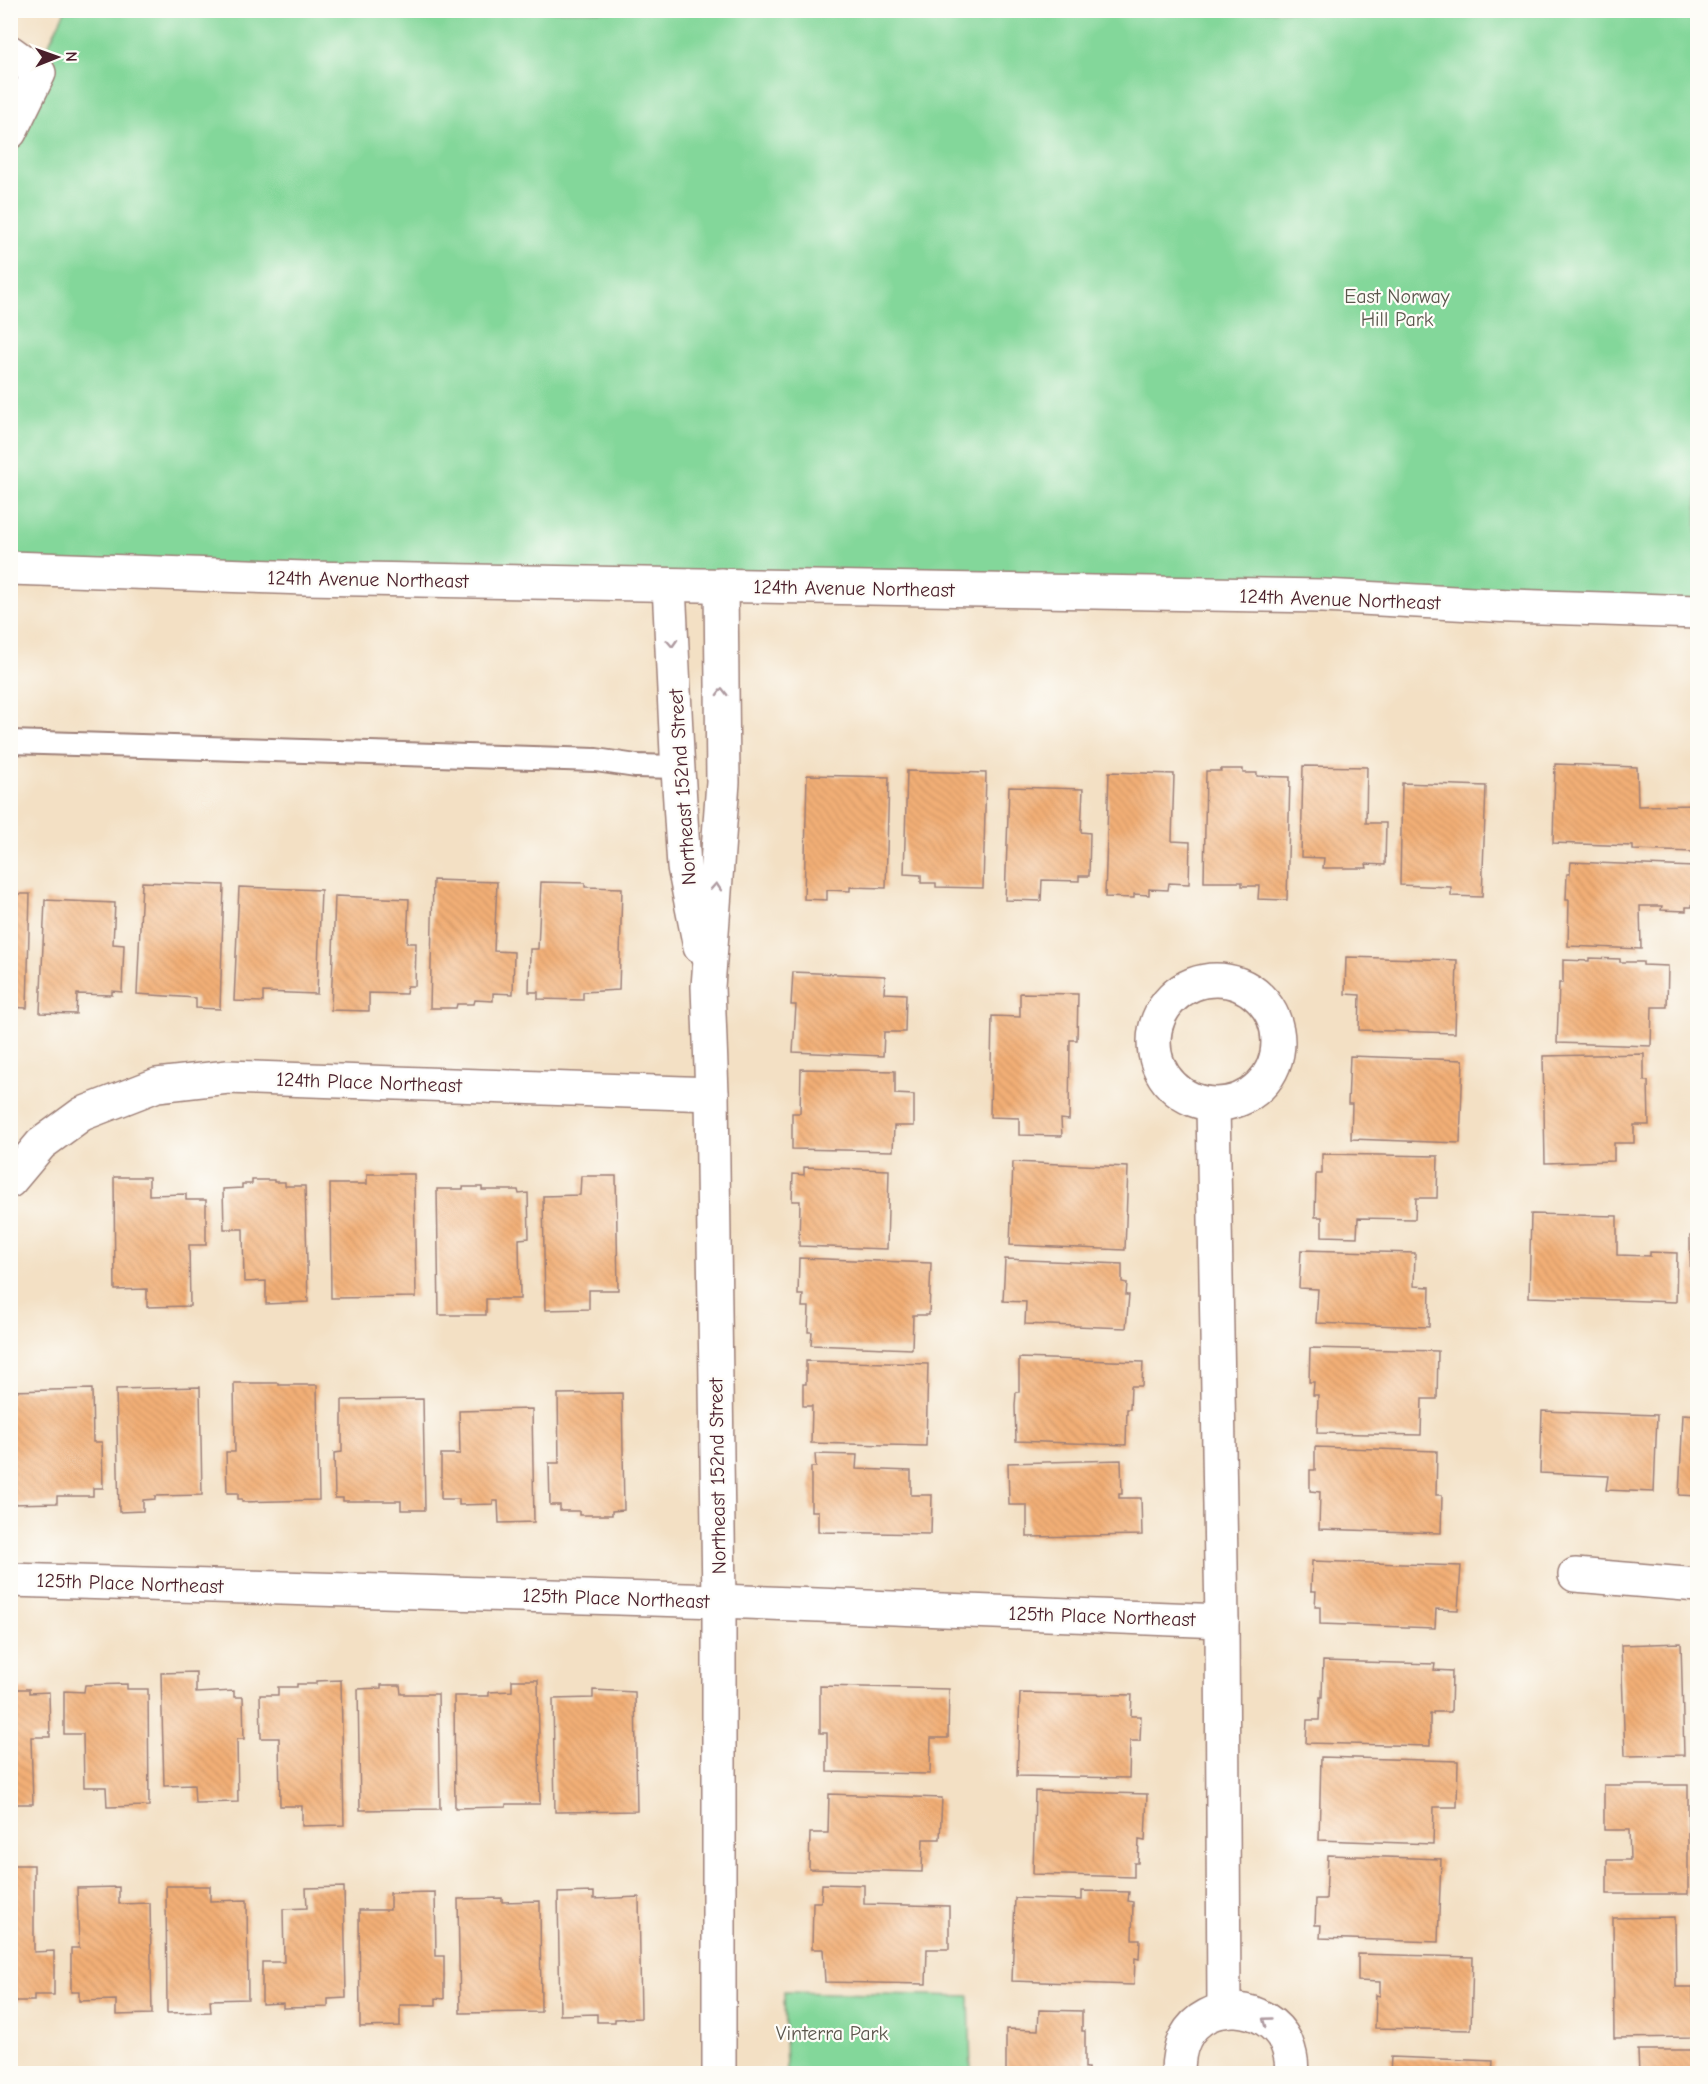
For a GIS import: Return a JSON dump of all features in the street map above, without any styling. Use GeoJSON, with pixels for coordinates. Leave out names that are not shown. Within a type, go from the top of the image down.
{"type":"FeatureCollection","features":[{"type":"Feature","properties":{"kind":"street"},"geometry":{"type":"LineString","coordinates":[[10,52],[39,73],[10,132]]}},
{"type":"Feature","properties":{"kind":"street","name":"124th Avenue Northeast"},"geometry":{"type":"LineString","coordinates":[[10,568],[305,578],[1323,596],[1511,606],[1698,612]]}},
{"type":"Feature","properties":{"kind":"street","name":"Northeast 152nd Street"},"geometry":{"type":"LineString","coordinates":[[669,585],[684,867],[708,987]]}},
{"type":"Feature","properties":{"kind":"street","name":"Northeast 152nd Street"},"geometry":{"type":"LineString","coordinates":[[719,2073],[719,1601],[712,1094],[708,987],[723,782],[721,585]]}},
{"type":"Feature","properties":{"kind":"street","name":"124th Place Northeast"},"geometry":{"type":"LineString","coordinates":[[10,1181],[41,1144],[82,1114],[157,1085],[228,1077],[712,1094]]}},
{"type":"Feature","properties":{"kind":"street"},"geometry":{"type":"LineString","coordinates":[[1214,1105],[1222,1621],[1224,2011]]}},
{"type":"Feature","properties":{"kind":"street"},"geometry":{"type":"LineString","coordinates":[[1575,1575],[1698,1585]]}},
{"type":"Feature","properties":{"kind":"street","name":"125th Place Northeast"},"geometry":{"type":"LineString","coordinates":[[10,1580],[719,1601],[1222,1621]]}},
{"type":"Feature","properties":{"kind":"street"},"geometry":{"type":"LineString","coordinates":[[1178,2073],[1179,2054],[1186,2036],[1198,2022],[1214,2013],[1233,2009],[1252,2012],[1269,2020],[1282,2034],[1290,2051],[1291,2073]]}},
{"type":"Feature","properties":{"kind":"lane"},"geometry":{"type":"LineString","coordinates":[[10,742],[596,760],[636,766],[678,767]]}},
{"type":"Feature","properties":{"kind":"green space","name":"East Norway Hill Park"},"geometry":{"type":"Polygon","coordinates":[[[65,11],[1697,11],[1697,613],[11,568],[10,123],[65,11]]]}},
{"type":"Feature","properties":{"kind":"green space","name":"Vinterra Park"},"geometry":{"type":"Polygon","coordinates":[[[784,1992],[969,1996],[971,2073],[786,2073],[784,1992]]]}},
{"type":"Feature","properties":{"kind":"building"},"geometry":{"type":"Polygon","coordinates":[[[1555,764],[1637,767],[1638,806],[1698,805],[1696,852],[1633,850],[1633,846],[1553,843],[1555,764]]]}},
{"type":"Feature","properties":{"kind":"building"},"geometry":{"type":"Polygon","coordinates":[[[1303,766],[1367,767],[1366,823],[1386,823],[1385,865],[1366,864],[1367,868],[1323,868],[1324,858],[1301,857],[1303,766]]]}},
{"type":"Feature","properties":{"kind":"building"},"geometry":{"type":"Polygon","coordinates":[[[1221,769],[1243,769],[1243,773],[1257,773],[1257,776],[1290,777],[1287,900],[1258,899],[1259,886],[1242,886],[1242,882],[1204,882],[1206,771],[1221,771],[1221,769]]]}},
{"type":"Feature","properties":{"kind":"building"},"geometry":{"type":"Polygon","coordinates":[[[907,771],[986,773],[983,888],[936,887],[936,883],[921,883],[921,875],[904,874],[907,771]]]}},
{"type":"Feature","properties":{"kind":"building"},"geometry":{"type":"Polygon","coordinates":[[[1109,772],[1174,774],[1172,841],[1190,842],[1189,884],[1169,883],[1168,890],[1149,889],[1149,895],[1134,894],[1134,898],[1105,897],[1109,772]]]}},
{"type":"Feature","properties":{"kind":"building"},"geometry":{"type":"Polygon","coordinates":[[[807,775],[889,777],[886,888],[850,887],[850,891],[827,890],[827,900],[804,899],[807,775]]]}},
{"type":"Feature","properties":{"kind":"building"},"geometry":{"type":"Polygon","coordinates":[[[1402,783],[1486,786],[1482,897],[1451,896],[1451,887],[1400,885],[1402,783]]]}},
{"type":"Feature","properties":{"kind":"building"},"geometry":{"type":"Polygon","coordinates":[[[1009,787],[1083,789],[1081,832],[1090,833],[1089,876],[1079,876],[1079,881],[1042,880],[1041,901],[1005,900],[1009,787]]]}},
{"type":"Feature","properties":{"kind":"building"},"geometry":{"type":"Polygon","coordinates":[[[1571,862],[1694,867],[1692,907],[1686,907],[1686,911],[1661,910],[1662,906],[1640,906],[1641,949],[1568,946],[1569,900],[1566,900],[1567,874],[1570,874],[1571,862]]]}},
{"type":"Feature","properties":{"kind":"building"},"geometry":{"type":"Polygon","coordinates":[[[433,880],[497,882],[494,951],[514,952],[513,994],[493,993],[493,1001],[475,1000],[474,1004],[457,1004],[456,1008],[430,1008],[433,880]]]}},
{"type":"Feature","properties":{"kind":"building"},"geometry":{"type":"Polygon","coordinates":[[[142,882],[224,885],[220,1009],[196,1008],[196,998],[137,994],[142,882]]]}},
{"type":"Feature","properties":{"kind":"building"},"geometry":{"type":"Polygon","coordinates":[[[541,882],[585,883],[585,887],[622,888],[619,990],[583,992],[583,1000],[538,999],[538,992],[529,992],[530,949],[538,949],[541,882]]]}},
{"type":"Feature","properties":{"kind":"building"},"geometry":{"type":"Polygon","coordinates":[[[239,887],[321,890],[317,994],[263,992],[263,1002],[234,1001],[239,887]]]}},
{"type":"Feature","properties":{"kind":"building"},"geometry":{"type":"Polygon","coordinates":[[[10,894],[30,894],[27,1008],[10,1007],[10,894]]]}},
{"type":"Feature","properties":{"kind":"building"},"geometry":{"type":"Polygon","coordinates":[[[335,896],[409,899],[407,943],[416,943],[415,986],[407,986],[406,994],[369,993],[369,1011],[331,1010],[335,896]]]}},
{"type":"Feature","properties":{"kind":"building"},"geometry":{"type":"Polygon","coordinates":[[[45,900],[115,903],[113,944],[124,945],[122,992],[112,991],[112,995],[77,994],[76,1014],[40,1013],[45,900]]]}},
{"type":"Feature","properties":{"kind":"building"},"geometry":{"type":"Polygon","coordinates":[[[1346,957],[1457,960],[1455,1033],[1359,1030],[1360,995],[1345,994],[1346,957]]]}},
{"type":"Feature","properties":{"kind":"building"},"geometry":{"type":"Polygon","coordinates":[[[1589,958],[1620,959],[1620,962],[1643,962],[1643,965],[1668,966],[1667,1007],[1652,1007],[1651,1046],[1557,1043],[1559,983],[1563,983],[1563,960],[1589,961],[1589,958]]]}},
{"type":"Feature","properties":{"kind":"building"},"geometry":{"type":"Polygon","coordinates":[[[793,972],[885,976],[884,993],[906,994],[905,1032],[884,1032],[883,1056],[793,1052],[796,1005],[791,1005],[793,972]]]}},
{"type":"Feature","properties":{"kind":"building"},"geometry":{"type":"Polygon","coordinates":[[[1020,993],[1078,994],[1077,1040],[1070,1040],[1069,1120],[1061,1119],[1062,1136],[1019,1135],[1019,1118],[990,1117],[992,1016],[1020,1017],[1020,993]]]}},
{"type":"Feature","properties":{"kind":"building"},"geometry":{"type":"Polygon","coordinates":[[[1644,1054],[1644,1081],[1648,1081],[1649,1125],[1634,1125],[1634,1143],[1614,1143],[1614,1161],[1545,1163],[1543,1056],[1644,1054]]]}},
{"type":"Feature","properties":{"kind":"building"},"geometry":{"type":"Polygon","coordinates":[[[1350,1056],[1463,1060],[1460,1143],[1351,1139],[1352,1104],[1348,1104],[1350,1056]]]}},
{"type":"Feature","properties":{"kind":"building"},"geometry":{"type":"Polygon","coordinates":[[[801,1069],[895,1071],[895,1094],[914,1095],[914,1126],[894,1126],[893,1151],[792,1149],[792,1113],[800,1113],[801,1069]]]}},
{"type":"Feature","properties":{"kind":"building"},"geometry":{"type":"Polygon","coordinates":[[[1322,1154],[1438,1156],[1437,1198],[1416,1198],[1415,1219],[1358,1218],[1357,1237],[1322,1236],[1322,1217],[1315,1217],[1316,1174],[1322,1174],[1322,1154]]]}},
{"type":"Feature","properties":{"kind":"building"},"geometry":{"type":"Polygon","coordinates":[[[1013,1162],[1128,1167],[1125,1250],[1010,1245],[1013,1162]]]}},
{"type":"Feature","properties":{"kind":"building"},"geometry":{"type":"Polygon","coordinates":[[[804,1167],[889,1170],[887,1249],[799,1246],[800,1201],[792,1201],[793,1174],[804,1175],[804,1167]]]}},
{"type":"Feature","properties":{"kind":"building"},"geometry":{"type":"Polygon","coordinates":[[[367,1174],[414,1174],[416,1297],[331,1298],[330,1184],[367,1184],[367,1174]]]}},
{"type":"Feature","properties":{"kind":"building"},"geometry":{"type":"Polygon","coordinates":[[[581,1176],[616,1176],[618,1290],[589,1290],[589,1309],[545,1310],[543,1196],[580,1195],[581,1176]]]}},
{"type":"Feature","properties":{"kind":"building"},"geometry":{"type":"Polygon","coordinates":[[[114,1177],[149,1177],[149,1195],[186,1194],[186,1200],[206,1200],[206,1245],[189,1245],[190,1306],[147,1307],[147,1289],[115,1290],[114,1177]]]}},
{"type":"Feature","properties":{"kind":"building"},"geometry":{"type":"Polygon","coordinates":[[[252,1180],[274,1180],[274,1182],[285,1182],[285,1186],[305,1186],[308,1302],[266,1304],[266,1281],[244,1282],[243,1229],[224,1229],[223,1189],[242,1188],[242,1184],[252,1184],[252,1180]]]}},
{"type":"Feature","properties":{"kind":"building"},"geometry":{"type":"Polygon","coordinates":[[[463,1187],[482,1187],[482,1190],[518,1190],[519,1194],[528,1193],[529,1238],[519,1239],[520,1299],[486,1299],[486,1315],[439,1315],[437,1189],[463,1189],[463,1187]]]}},
{"type":"Feature","properties":{"kind":"building"},"geometry":{"type":"Polygon","coordinates":[[[1531,1214],[1617,1216],[1617,1255],[1650,1256],[1650,1252],[1677,1253],[1676,1302],[1529,1297],[1531,1214]]]}},
{"type":"Feature","properties":{"kind":"building"},"geometry":{"type":"Polygon","coordinates":[[[1698,1235],[1698,1305],[1691,1306],[1690,1236],[1698,1235]]]}},
{"type":"Feature","properties":{"kind":"building"},"geometry":{"type":"Polygon","coordinates":[[[1301,1250],[1415,1253],[1414,1286],[1430,1287],[1429,1327],[1316,1323],[1318,1289],[1299,1288],[1301,1250]]]}},
{"type":"Feature","properties":{"kind":"building"},"geometry":{"type":"Polygon","coordinates":[[[799,1258],[931,1263],[929,1315],[913,1315],[912,1349],[811,1345],[812,1332],[808,1332],[809,1307],[802,1307],[803,1295],[798,1295],[799,1258]]]}},
{"type":"Feature","properties":{"kind":"building"},"geometry":{"type":"Polygon","coordinates":[[[1005,1259],[1122,1264],[1122,1282],[1127,1283],[1126,1295],[1129,1295],[1126,1328],[1025,1324],[1026,1302],[1003,1301],[1005,1259]]]}},
{"type":"Feature","properties":{"kind":"building"},"geometry":{"type":"Polygon","coordinates":[[[1310,1348],[1438,1351],[1437,1399],[1422,1399],[1421,1435],[1317,1433],[1318,1395],[1313,1395],[1314,1382],[1309,1382],[1310,1348]]]}},
{"type":"Feature","properties":{"kind":"building"},"geometry":{"type":"Polygon","coordinates":[[[1019,1358],[1143,1362],[1142,1386],[1131,1386],[1130,1409],[1127,1409],[1126,1445],[1016,1441],[1015,1406],[1016,1392],[1019,1392],[1019,1358]]]}},
{"type":"Feature","properties":{"kind":"building"},"geometry":{"type":"Polygon","coordinates":[[[806,1361],[928,1364],[926,1446],[811,1443],[812,1406],[803,1406],[806,1361]]]}},
{"type":"Feature","properties":{"kind":"building"},"geometry":{"type":"Polygon","coordinates":[[[234,1383],[317,1385],[319,1500],[242,1502],[242,1499],[238,1499],[238,1493],[227,1493],[226,1452],[235,1452],[234,1383]]]}},
{"type":"Feature","properties":{"kind":"building"},"geometry":{"type":"Polygon","coordinates":[[[200,1387],[202,1495],[155,1496],[155,1499],[143,1500],[143,1511],[119,1512],[116,1389],[200,1387]]]}},
{"type":"Feature","properties":{"kind":"building"},"geometry":{"type":"Polygon","coordinates":[[[92,1389],[93,1442],[102,1442],[103,1488],[93,1488],[93,1496],[57,1496],[57,1503],[10,1504],[10,1391],[92,1389]]]}},
{"type":"Feature","properties":{"kind":"building"},"geometry":{"type":"Polygon","coordinates":[[[622,1393],[624,1510],[612,1511],[612,1515],[579,1515],[579,1511],[560,1511],[560,1505],[550,1505],[549,1463],[559,1463],[558,1394],[622,1393]]]}},
{"type":"Feature","properties":{"kind":"building"},"geometry":{"type":"Polygon","coordinates":[[[423,1399],[425,1510],[401,1510],[401,1501],[343,1501],[343,1498],[335,1498],[334,1453],[342,1452],[342,1400],[423,1399]]]}},
{"type":"Feature","properties":{"kind":"building"},"geometry":{"type":"Polygon","coordinates":[[[532,1409],[534,1522],[499,1523],[498,1501],[493,1501],[493,1504],[459,1505],[459,1499],[441,1499],[441,1454],[460,1454],[459,1411],[532,1409]]]}},
{"type":"Feature","properties":{"kind":"building"},"geometry":{"type":"Polygon","coordinates":[[[1542,1411],[1657,1415],[1654,1492],[1606,1490],[1608,1476],[1540,1473],[1542,1411]]]}},
{"type":"Feature","properties":{"kind":"building"},"geometry":{"type":"Polygon","coordinates":[[[1683,1414],[1698,1415],[1698,1496],[1679,1495],[1683,1414]]]}},
{"type":"Feature","properties":{"kind":"building"},"geometry":{"type":"Polygon","coordinates":[[[1315,1447],[1437,1451],[1436,1495],[1442,1495],[1441,1533],[1319,1529],[1320,1492],[1310,1491],[1310,1470],[1315,1470],[1315,1447]]]}},
{"type":"Feature","properties":{"kind":"building"},"geometry":{"type":"Polygon","coordinates":[[[815,1454],[857,1455],[856,1469],[911,1471],[911,1495],[932,1495],[931,1534],[818,1532],[818,1511],[811,1511],[811,1467],[816,1467],[815,1454]]]}},
{"type":"Feature","properties":{"kind":"building"},"geometry":{"type":"Polygon","coordinates":[[[1121,1460],[1122,1494],[1119,1494],[1119,1498],[1141,1498],[1142,1535],[1027,1537],[1027,1505],[1009,1505],[1008,1463],[1121,1460]]]}},
{"type":"Feature","properties":{"kind":"building"},"geometry":{"type":"Polygon","coordinates":[[[1312,1561],[1461,1566],[1458,1610],[1436,1609],[1435,1628],[1320,1624],[1320,1607],[1315,1607],[1316,1591],[1311,1591],[1312,1561]]]}},
{"type":"Feature","properties":{"kind":"building"},"geometry":{"type":"Polygon","coordinates":[[[1681,1643],[1684,1755],[1625,1756],[1621,1645],[1681,1643]]]}},
{"type":"Feature","properties":{"kind":"building"},"geometry":{"type":"Polygon","coordinates":[[[1323,1661],[1435,1664],[1434,1670],[1452,1671],[1451,1712],[1430,1714],[1430,1746],[1306,1743],[1307,1720],[1319,1720],[1323,1661]]]}},
{"type":"Feature","properties":{"kind":"building"},"geometry":{"type":"Polygon","coordinates":[[[196,1672],[196,1693],[234,1691],[234,1697],[243,1697],[244,1739],[237,1739],[238,1802],[195,1803],[194,1785],[164,1786],[161,1673],[196,1672]]]}},
{"type":"Feature","properties":{"kind":"building"},"geometry":{"type":"Polygon","coordinates":[[[341,1680],[344,1825],[302,1826],[302,1806],[280,1806],[279,1738],[261,1738],[260,1695],[278,1695],[278,1687],[297,1687],[297,1684],[341,1680]]]}},
{"type":"Feature","properties":{"kind":"building"},"geometry":{"type":"Polygon","coordinates":[[[512,1680],[538,1680],[540,1804],[455,1808],[454,1696],[489,1696],[489,1692],[512,1691],[512,1680]]]}},
{"type":"Feature","properties":{"kind":"building"},"geometry":{"type":"Polygon","coordinates":[[[127,1684],[127,1689],[148,1689],[149,1806],[107,1807],[106,1787],[84,1787],[83,1734],[64,1734],[64,1691],[84,1692],[85,1685],[127,1684]]]}},
{"type":"Feature","properties":{"kind":"building"},"geometry":{"type":"Polygon","coordinates":[[[381,1685],[400,1685],[401,1694],[438,1694],[440,1809],[360,1810],[358,1689],[381,1688],[381,1685]]]}},
{"type":"Feature","properties":{"kind":"building"},"geometry":{"type":"Polygon","coordinates":[[[820,1686],[949,1689],[948,1738],[931,1738],[930,1774],[827,1772],[827,1733],[820,1733],[820,1686]]]}},
{"type":"Feature","properties":{"kind":"building"},"geometry":{"type":"Polygon","coordinates":[[[10,1689],[29,1689],[29,1693],[49,1692],[50,1737],[31,1737],[33,1804],[10,1804],[10,1689]]]}},
{"type":"Feature","properties":{"kind":"building"},"geometry":{"type":"Polygon","coordinates":[[[593,1690],[635,1692],[637,1811],[555,1812],[553,1699],[593,1698],[593,1690]]]}},
{"type":"Feature","properties":{"kind":"building"},"geometry":{"type":"Polygon","coordinates":[[[1020,1693],[1132,1695],[1131,1716],[1141,1716],[1140,1741],[1130,1741],[1129,1778],[1017,1776],[1020,1693]]]}},
{"type":"Feature","properties":{"kind":"building"},"geometry":{"type":"Polygon","coordinates":[[[1321,1757],[1458,1761],[1457,1807],[1434,1807],[1433,1844],[1319,1840],[1321,1757]]]}},
{"type":"Feature","properties":{"kind":"building"},"geometry":{"type":"Polygon","coordinates":[[[1604,1785],[1688,1785],[1688,1894],[1607,1894],[1607,1860],[1630,1860],[1629,1830],[1604,1830],[1604,1785]]]}},
{"type":"Feature","properties":{"kind":"building"},"geometry":{"type":"Polygon","coordinates":[[[1035,1791],[1147,1794],[1145,1841],[1139,1840],[1138,1863],[1134,1863],[1134,1877],[1033,1874],[1035,1791]]]}},
{"type":"Feature","properties":{"kind":"building"},"geometry":{"type":"Polygon","coordinates":[[[829,1794],[942,1798],[940,1839],[923,1839],[922,1872],[809,1869],[810,1833],[828,1833],[829,1794]]]}},
{"type":"Feature","properties":{"kind":"building"},"geometry":{"type":"Polygon","coordinates":[[[1328,1855],[1441,1859],[1438,1942],[1320,1938],[1321,1925],[1315,1925],[1316,1899],[1326,1899],[1328,1855]]]}},
{"type":"Feature","properties":{"kind":"building"},"geometry":{"type":"Polygon","coordinates":[[[10,1865],[34,1865],[34,1952],[54,1951],[54,1995],[34,1995],[34,2001],[10,2001],[10,1865]]]}},
{"type":"Feature","properties":{"kind":"building"},"geometry":{"type":"Polygon","coordinates":[[[822,1884],[864,1885],[864,1904],[949,1906],[949,1949],[927,1949],[926,1984],[825,1982],[823,1949],[812,1949],[813,1902],[821,1902],[822,1884]]]}},
{"type":"Feature","properties":{"kind":"building"},"geometry":{"type":"Polygon","coordinates":[[[166,1886],[210,1886],[210,1901],[247,1900],[248,1999],[210,2000],[211,2012],[167,2013],[166,1886]]]}},
{"type":"Feature","properties":{"kind":"building"},"geometry":{"type":"Polygon","coordinates":[[[119,1887],[119,1904],[150,1903],[152,2014],[116,2015],[116,2000],[79,2001],[79,1992],[71,1992],[71,1948],[79,1948],[77,1888],[119,1887]]]}},
{"type":"Feature","properties":{"kind":"building"},"geometry":{"type":"Polygon","coordinates":[[[344,1887],[346,1998],[328,1999],[328,2007],[283,2008],[283,2003],[262,2004],[262,1962],[284,1962],[283,1909],[307,1908],[306,1888],[344,1887]]]}},
{"type":"Feature","properties":{"kind":"building"},"geometry":{"type":"Polygon","coordinates":[[[1082,1891],[1129,1892],[1128,1901],[1133,1902],[1132,1939],[1140,1939],[1139,1959],[1135,1958],[1134,1985],[1012,1981],[1015,1898],[1082,1900],[1082,1891]]]}},
{"type":"Feature","properties":{"kind":"building"},"geometry":{"type":"Polygon","coordinates":[[[435,1892],[436,1956],[444,1956],[444,1999],[436,1998],[436,2005],[400,2005],[400,2026],[360,2027],[359,1910],[390,1910],[390,1893],[435,1892]]]}},
{"type":"Feature","properties":{"kind":"building"},"geometry":{"type":"Polygon","coordinates":[[[594,1892],[594,1899],[639,1897],[641,2018],[597,2022],[597,2014],[560,2015],[558,1893],[594,1892]]]}},
{"type":"Feature","properties":{"kind":"building"},"geometry":{"type":"Polygon","coordinates":[[[502,1898],[502,1902],[540,1901],[541,2012],[460,2013],[458,1899],[502,1898]]]}},
{"type":"Feature","properties":{"kind":"building"},"geometry":{"type":"Polygon","coordinates":[[[1675,1917],[1676,1987],[1693,1987],[1694,2037],[1614,2038],[1613,1918],[1675,1917]]]}},
{"type":"Feature","properties":{"kind":"building"},"geometry":{"type":"Polygon","coordinates":[[[1358,1954],[1473,1957],[1471,2030],[1375,2028],[1376,1995],[1380,1996],[1380,1982],[1358,1981],[1358,1954]]]}},
{"type":"Feature","properties":{"kind":"building"},"geometry":{"type":"Polygon","coordinates":[[[1039,2010],[1082,2011],[1082,2031],[1085,2031],[1085,2068],[1088,2068],[1088,2074],[1006,2074],[1006,2029],[1038,2030],[1039,2010]]]}},
{"type":"Feature","properties":{"kind":"building"},"geometry":{"type":"Polygon","coordinates":[[[1638,2050],[1698,2050],[1698,2074],[1639,2074],[1638,2050]]]}},
{"type":"Feature","properties":{"kind":"building"},"geometry":{"type":"Polygon","coordinates":[[[1391,2057],[1493,2061],[1492,2074],[1390,2074],[1391,2057]]]}}]}
